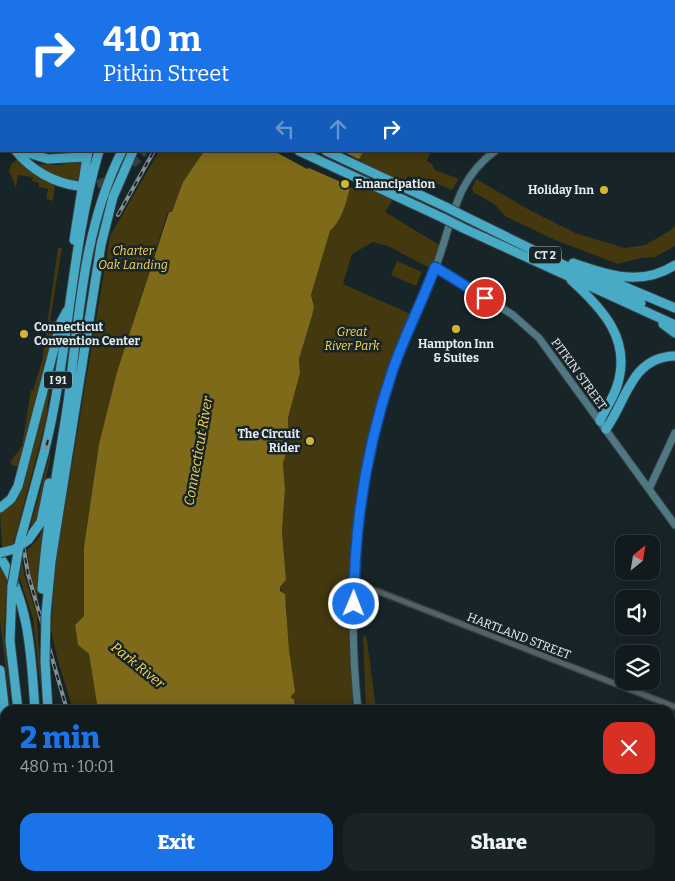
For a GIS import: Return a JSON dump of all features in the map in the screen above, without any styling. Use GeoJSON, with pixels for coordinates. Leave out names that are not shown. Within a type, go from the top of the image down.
{"type":"FeatureCollection","features":[{"type":"Feature","properties":{"kind":"highway"},"geometry":{"type":"LineString","coordinates":[[17,152],[44,175],[63,183],[78,186]]}},
{"type":"Feature","properties":{"kind":"highway"},"geometry":{"type":"LineString","coordinates":[[24,152],[48,160],[85,154],[75,230],[77,255]]}},
{"type":"Feature","properties":{"kind":"highway","name":"I 91"},"geometry":{"type":"LineString","coordinates":[[17,705],[10,646],[11,593],[19,548],[44,453],[88,194],[99,152]]}},
{"type":"Feature","properties":{"kind":"highway"},"geometry":{"type":"LineString","coordinates":[[48,705],[45,661],[46,614],[42,600],[62,444],[92,237],[110,176],[120,152]]}},
{"type":"Feature","properties":{"kind":"highway","name":"I 91"},"geometry":{"type":"LineString","coordinates":[[48,561],[103,234],[114,197],[133,152]]}},
{"type":"Feature","properties":{"kind":"highway","name":"CT 2"},"geometry":{"type":"LineString","coordinates":[[301,152],[675,326]]}},
{"type":"Feature","properties":{"kind":"highway","name":"CT 2"},"geometry":{"type":"LineString","coordinates":[[328,152],[446,207],[675,319]]}},
{"type":"Feature","properties":{"kind":"highway"},"geometry":{"type":"LineString","coordinates":[[468,218],[675,308]]}},
{"type":"Feature","properties":{"kind":"highway"},"geometry":{"type":"LineString","coordinates":[[573,263],[608,275],[634,278],[658,274],[675,265]]}},
{"type":"Feature","properties":{"kind":"highway"},"geometry":{"type":"LineString","coordinates":[[563,274],[600,308],[613,327],[619,342],[621,362],[619,379],[603,425]]}},
{"type":"Feature","properties":{"kind":"highway"},"geometry":{"type":"LineString","coordinates":[[0,508],[11,499],[18,486],[61,322],[70,307]]}},
{"type":"Feature","properties":{"kind":"highway"},"geometry":{"type":"LineString","coordinates":[[646,312],[675,334]]}},
{"type":"Feature","properties":{"kind":"highway"},"geometry":{"type":"LineString","coordinates":[[603,425],[640,369],[654,360],[675,356]]}},
{"type":"Feature","properties":{"kind":"highway"},"geometry":{"type":"LineString","coordinates":[[0,552],[17,548],[28,540],[41,522],[55,453],[62,444]]}},
{"type":"Feature","properties":{"kind":"highway"},"geometry":{"type":"LineString","coordinates":[[0,556],[15,583],[24,611],[35,705]]}},
{"type":"Feature","properties":{"kind":"highway"},"geometry":{"type":"LineString","coordinates":[[0,670],[4,705]]}},
{"type":"Feature","properties":{"kind":"street"},"geometry":{"type":"LineString","coordinates":[[358,705],[354,589],[367,462],[392,372],[435,267],[461,189],[476,168],[494,152]]}},
{"type":"Feature","properties":{"kind":"street","name":"PITKIN STREET"},"geometry":{"type":"LineString","coordinates":[[435,267],[513,315],[531,330],[675,525]]}},
{"type":"Feature","properties":{"kind":"street"},"geometry":{"type":"LineString","coordinates":[[649,489],[675,433]]}},
{"type":"Feature","properties":{"kind":"street","name":"HARTLAND STREET"},"geometry":{"type":"LineString","coordinates":[[354,589],[377,591],[670,705]]}},
{"type":"Feature","properties":{"kind":"green space","name":"Charter Oak Landing"},"geometry":{"type":"Polygon","coordinates":[[[158,152],[203,152],[183,182],[172,213],[168,212],[117,372],[99,444],[84,547],[84,616],[75,625],[78,645],[89,654],[97,705],[71,705],[51,629],[56,561],[110,236],[158,152]]]}},
{"type":"Feature","properties":{"kind":"green space","name":"Great River Park"},"geometry":{"type":"Polygon","coordinates":[[[363,152],[431,152],[427,161],[432,164],[435,170],[459,179],[452,190],[424,178],[408,176],[385,212],[441,246],[433,270],[388,246],[373,242],[352,254],[343,284],[413,315],[401,344],[398,343],[387,372],[369,432],[357,494],[350,557],[349,588],[352,705],[294,705],[294,700],[292,700],[286,605],[280,587],[286,580],[282,531],[285,489],[283,463],[289,443],[288,418],[300,373],[299,359],[314,307],[311,295],[330,231],[342,213],[359,160],[363,152]]]}},
{"type":"Feature","properties":{"kind":"green space"},"geometry":{"type":"Polygon","coordinates":[[[17,159],[40,177],[55,185],[53,201],[46,199],[48,189],[39,187],[39,183],[32,181],[33,177],[18,175],[16,188],[9,171],[11,164],[17,159]]]}},
{"type":"Feature","properties":{"kind":"green space"},"geometry":{"type":"Polygon","coordinates":[[[82,160],[79,184],[64,181],[36,164],[60,165],[82,160]]]}},
{"type":"Feature","properties":{"kind":"green space"},"geometry":{"type":"Polygon","coordinates":[[[476,179],[531,211],[575,233],[625,248],[645,245],[671,230],[675,225],[675,246],[655,257],[641,258],[618,264],[555,240],[505,216],[494,204],[473,192],[472,188],[476,179]]]}},
{"type":"Feature","properties":{"kind":"green space"},"geometry":{"type":"Polygon","coordinates":[[[58,248],[62,248],[50,321],[56,321],[49,352],[43,367],[46,368],[18,467],[10,462],[22,446],[31,390],[33,390],[42,361],[58,248]]]}},
{"type":"Feature","properties":{"kind":"green space"},"geometry":{"type":"Polygon","coordinates":[[[397,261],[422,272],[416,286],[391,275],[397,261]]]}},
{"type":"Feature","properties":{"kind":"green space"},"geometry":{"type":"Polygon","coordinates":[[[50,386],[46,421],[13,545],[2,548],[0,513],[11,505],[20,491],[50,386]]]}},
{"type":"Feature","properties":{"kind":"green space"},"geometry":{"type":"Polygon","coordinates":[[[50,454],[38,519],[28,535],[50,454]]]}},
{"type":"Feature","properties":{"kind":"green space"},"geometry":{"type":"Polygon","coordinates":[[[43,528],[45,528],[37,602],[30,574],[27,550],[39,538],[43,528]]]}},
{"type":"Feature","properties":{"kind":"green space"},"geometry":{"type":"Polygon","coordinates":[[[22,560],[25,577],[37,615],[41,692],[33,618],[19,577],[22,560]]]}},
{"type":"Feature","properties":{"kind":"green space"},"geometry":{"type":"Polygon","coordinates":[[[0,566],[7,578],[4,634],[11,705],[10,705],[0,621],[0,566]]]}},
{"type":"Feature","properties":{"kind":"green space"},"geometry":{"type":"Polygon","coordinates":[[[365,636],[367,640],[375,705],[366,705],[363,637],[365,636]]]}},
{"type":"Feature","properties":{"kind":"water"},"geometry":{"type":"Polygon","coordinates":[[[203,152],[363,152],[355,170],[342,213],[330,231],[311,295],[314,307],[299,359],[300,373],[288,418],[289,443],[283,463],[285,489],[282,531],[286,580],[280,587],[280,591],[285,594],[289,650],[295,692],[291,696],[294,699],[295,705],[97,705],[89,654],[78,645],[75,625],[84,616],[84,547],[99,444],[117,372],[169,212],[172,212],[183,182],[203,152]]]}},
{"type":"Feature","properties":{"kind":"pier"},"geometry":{"type":"Polygon","coordinates":[[[276,152],[344,152],[362,161],[353,188],[346,187],[341,182],[309,168],[307,169],[276,152]]]}},
{"type":"Feature","properties":{"kind":"tunnel"},"geometry":{"type":"LineString","coordinates":[[84,187],[110,180],[131,165],[143,152]]}},
{"type":"Feature","properties":{"kind":"railway"},"geometry":{"type":"LineString","coordinates":[[118,215],[153,152]]}},
{"type":"Feature","properties":{"kind":"railway"},"geometry":{"type":"LineString","coordinates":[[48,440],[25,529],[24,550],[28,574],[66,705]]}},
{"type":"Feature","properties":{"kind":"place","name":"Emancipation"},"geometry":{"type":"Point","coordinates":[345,184]}},
{"type":"Feature","properties":{"kind":"place","name":"Holiday Inn"},"geometry":{"type":"Point","coordinates":[604,190]}},
{"type":"Feature","properties":{"kind":"place","name":"Hampton Inn & Suites"},"geometry":{"type":"Point","coordinates":[456,329]}},
{"type":"Feature","properties":{"kind":"place","name":"Connecticut Convention Center"},"geometry":{"type":"Point","coordinates":[24,334]}},
{"type":"Feature","properties":{"kind":"place","name":"The Circuit Rider"},"geometry":{"type":"Point","coordinates":[310,441]}},
{"type":"Feature","properties":{"kind":"route"},"geometry":{"type":"LineString","coordinates":[[354,604],[354,576],[367,462],[392,372],[435,267],[485,298]]}},
{"type":"Feature","properties":{"kind":"water label","name":"Connecticut River"},"geometry":{"type":"Point","coordinates":[198,451]}},
{"type":"Feature","properties":{"kind":"water label","name":"Park River"},"geometry":{"type":"Point","coordinates":[138,665]}}]}
